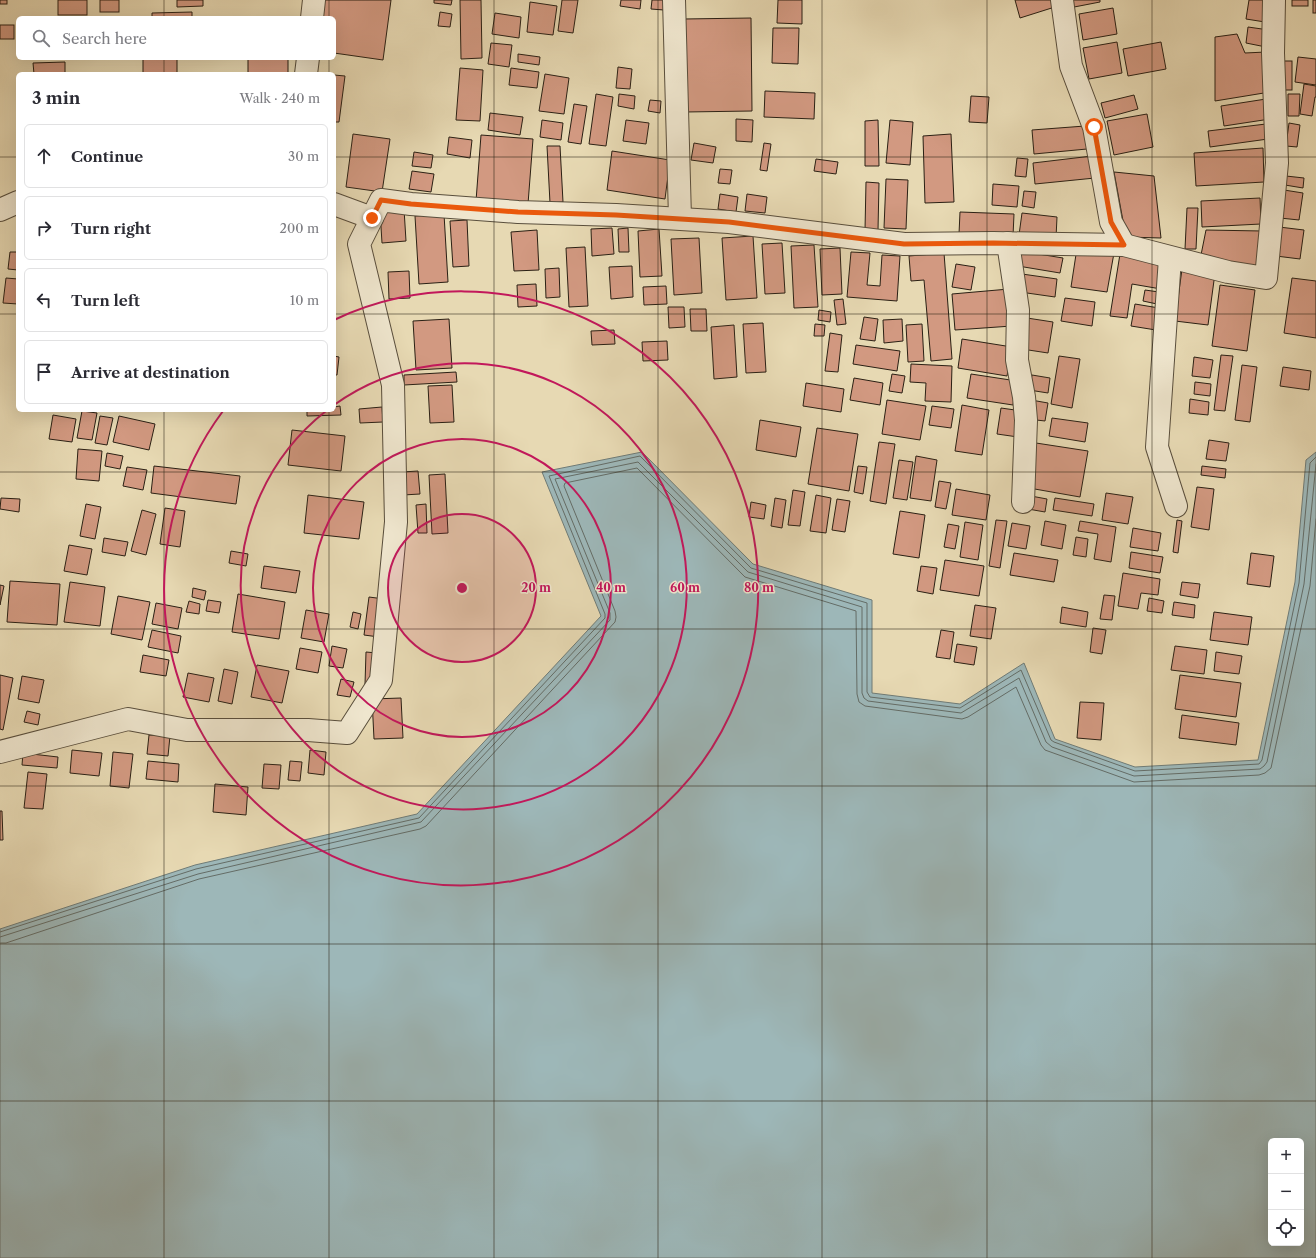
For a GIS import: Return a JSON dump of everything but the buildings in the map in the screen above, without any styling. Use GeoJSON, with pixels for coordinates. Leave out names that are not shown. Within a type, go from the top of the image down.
{"type":"FeatureCollection","features":[{"type":"Feature","properties":{"kind":"street"},"geometry":{"type":"LineString","coordinates":[[312,16],[314,0]]}},
{"type":"Feature","properties":{"kind":"street"},"geometry":{"type":"LineString","coordinates":[[674,0],[680,218]]}},
{"type":"Feature","properties":{"kind":"street"},"geometry":{"type":"LineString","coordinates":[[1062,0],[1071,66],[1094,127],[1111,222],[1124,245]]}},
{"type":"Feature","properties":{"kind":"street"},"geometry":{"type":"LineString","coordinates":[[0,752],[128,719],[187,730],[308,730],[347,733],[382,680],[396,522],[393,385],[359,244],[381,200],[411,204],[518,212],[680,218],[729,222],[904,244],[1008,243],[1124,245],[1228,272],[1266,278],[1277,163],[1273,53],[1274,0]]}},
{"type":"Feature","properties":{"kind":"street"},"geometry":{"type":"LineString","coordinates":[[306,72],[308,60]]}},
{"type":"Feature","properties":{"kind":"street"},"geometry":{"type":"LineString","coordinates":[[0,210],[16,203]]}},
{"type":"Feature","properties":{"kind":"street"},"geometry":{"type":"LineString","coordinates":[[336,205],[372,218]]}},
{"type":"Feature","properties":{"kind":"street"},"geometry":{"type":"LineString","coordinates":[[1008,243],[1018,310],[1017,360],[1024,397],[1026,420],[1023,502]]}},
{"type":"Feature","properties":{"kind":"street"},"geometry":{"type":"LineString","coordinates":[[1170,258],[1157,447],[1176,506]]}},
{"type":"Feature","properties":{"kind":"water"},"geometry":{"type":"Polygon","coordinates":[[[642,452],[753,564],[872,600],[872,693],[960,704],[1024,663],[1055,739],[1135,767],[1258,760],[1295,582],[1306,460],[1316,452],[1316,1258],[0,1258],[0,929],[195,865],[417,814],[601,616],[542,472],[642,452]]]}},
{"type":"Feature","properties":{"kind":"route"},"geometry":{"type":"LineString","coordinates":[[372,218],[381,200],[411,204],[518,212],[616,215],[729,222],[904,244],[993,243],[1124,245],[1111,222],[1094,127]]}}]}
